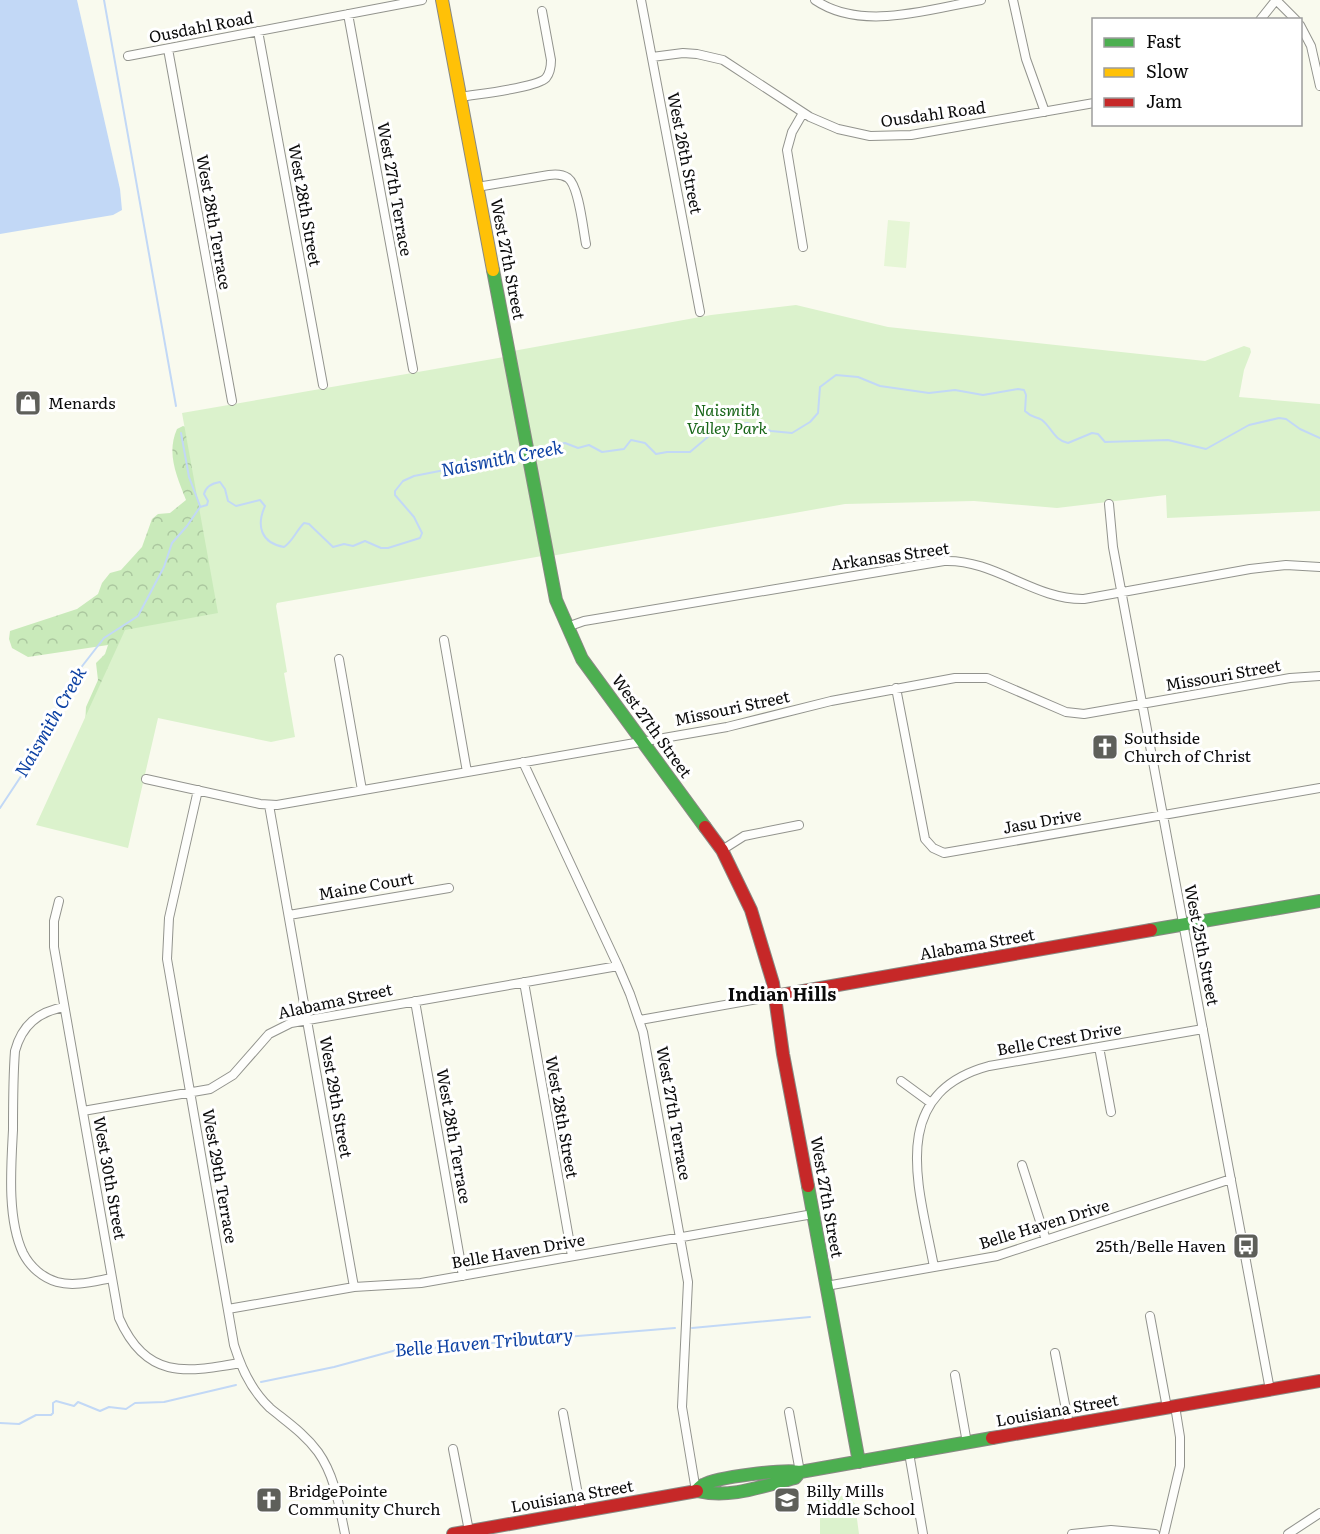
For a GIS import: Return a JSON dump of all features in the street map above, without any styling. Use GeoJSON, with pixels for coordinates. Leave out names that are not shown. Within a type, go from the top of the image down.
{"type":"FeatureCollection","features":[{"type":"Feature","properties":{"kind":"street","name":"Ousdahl Road"},"geometry":{"type":"LineString","coordinates":[[128,56],[422,0]]}},
{"type":"Feature","properties":{"kind":"street","name":"West 27th Street"},"geometry":{"type":"LineString","coordinates":[[442,0],[552,583],[567,627],[582,659],[722,850],[751,910],[775,996],[783,1054],[859,1462]]}},
{"type":"Feature","properties":{"kind":"street","name":"West 26th Street"},"geometry":{"type":"LineString","coordinates":[[641,0],[700,312]]}},
{"type":"Feature","properties":{"kind":"street"},"geometry":{"type":"LineString","coordinates":[[815,0],[837,11],[871,17],[981,0]]}},
{"type":"Feature","properties":{"kind":"street"},"geometry":{"type":"LineString","coordinates":[[1014,0],[1026,59],[1045,112]]}},
{"type":"Feature","properties":{"kind":"street"},"geometry":{"type":"LineString","coordinates":[[1262,18],[1276,0],[1294,18]]}},
{"type":"Feature","properties":{"kind":"street"},"geometry":{"type":"LineString","coordinates":[[460,97],[534,84],[546,78],[551,67],[551,60],[542,11]]}},
{"type":"Feature","properties":{"kind":"street","name":"West 27th Terrace"},"geometry":{"type":"LineString","coordinates":[[348,14],[413,369]]}},
{"type":"Feature","properties":{"kind":"street"},"geometry":{"type":"LineString","coordinates":[[1302,29],[1311,46],[1320,86]]}},
{"type":"Feature","properties":{"kind":"street","name":"West 28th Street"},"geometry":{"type":"LineString","coordinates":[[258,31],[322,385]]}},
{"type":"Feature","properties":{"kind":"street","name":"West 28th Terrace"},"geometry":{"type":"LineString","coordinates":[[168,49],[232,401]]}},
{"type":"Feature","properties":{"kind":"street","name":"Ousdahl Road"},"geometry":{"type":"LineString","coordinates":[[652,57],[683,53],[723,60],[803,113],[838,129],[870,136],[911,135],[1092,103]]}},
{"type":"Feature","properties":{"kind":"street"},"geometry":{"type":"LineString","coordinates":[[803,113],[792,132],[787,150],[803,247]]}},
{"type":"Feature","properties":{"kind":"street"},"geometry":{"type":"LineString","coordinates":[[477,187],[554,174],[568,178],[575,188],[585,244]]}},
{"type":"Feature","properties":{"kind":"street","name":"West 25th Street"},"geometry":{"type":"LineString","coordinates":[[1108,504],[1121,592],[1270,1390]]}},
{"type":"Feature","properties":{"kind":"street","name":"Arkansas Street"},"geometry":{"type":"LineString","coordinates":[[567,627],[584,621],[944,561],[981,565],[1040,591],[1064,598],[1084,599],[1271,566],[1320,567]]}},
{"type":"Feature","properties":{"kind":"street"},"geometry":{"type":"LineString","coordinates":[[444,640],[467,772]]}},
{"type":"Feature","properties":{"kind":"street"},"geometry":{"type":"LineString","coordinates":[[339,659],[362,790]]}},
{"type":"Feature","properties":{"kind":"street","name":"Missouri Street"},"geometry":{"type":"LineString","coordinates":[[146,779],[269,805],[727,727],[831,700],[955,678],[978,677],[998,681],[1075,714],[1142,705],[1290,678],[1320,676]]}},
{"type":"Feature","properties":{"kind":"street","name":"Jasu Drive"},"geometry":{"type":"LineString","coordinates":[[896,688],[924,833],[929,844],[939,851],[952,852],[1320,788]]}},
{"type":"Feature","properties":{"kind":"street","name":"West 27th Terrace"},"geometry":{"type":"LineString","coordinates":[[523,762],[618,966],[639,1020],[648,1052],[681,1237],[688,1298],[682,1407],[696,1491]]}},
{"type":"Feature","properties":{"kind":"street","name":"West 29th Terrace"},"geometry":{"type":"LineString","coordinates":[[198,790],[169,918],[166,946],[168,972],[234,1345],[240,1363],[260,1397],[300,1432],[320,1454],[335,1486],[345,1534]]}},
{"type":"Feature","properties":{"kind":"street","name":"West 29th Street"},"geometry":{"type":"LineString","coordinates":[[269,805],[354,1287]]}},
{"type":"Feature","properties":{"kind":"street"},"geometry":{"type":"LineString","coordinates":[[722,850],[744,836],[799,825]]}},
{"type":"Feature","properties":{"kind":"street","name":"Maine Court"},"geometry":{"type":"LineString","coordinates":[[289,915],[449,888]]}},
{"type":"Feature","properties":{"kind":"street","name":"West 30th Street"},"geometry":{"type":"LineString","coordinates":[[59,901],[54,921],[54,947],[119,1318],[130,1339],[148,1357],[167,1366],[184,1370],[202,1370],[240,1363]]}},
{"type":"Feature","properties":{"kind":"street","name":"Alabama Street"},"geometry":{"type":"LineString","coordinates":[[639,1020],[1320,901]]}},
{"type":"Feature","properties":{"kind":"street","name":"Alabama Street"},"geometry":{"type":"LineString","coordinates":[[83,1111],[210,1089],[233,1075],[268,1034],[283,1026],[618,966]]}},
{"type":"Feature","properties":{"kind":"street","name":"West 28th Street"},"geometry":{"type":"LineString","coordinates":[[524,982],[572,1256]]}},
{"type":"Feature","properties":{"kind":"street","name":"West 28th Terrace"},"geometry":{"type":"LineString","coordinates":[[416,1001],[463,1276]]}},
{"type":"Feature","properties":{"kind":"street"},"geometry":{"type":"LineString","coordinates":[[64,1007],[50,1009],[34,1018],[22,1033],[15,1051],[11,1191],[17,1234],[24,1255],[37,1271],[46,1277],[66,1284],[112,1278]]}},
{"type":"Feature","properties":{"kind":"street","name":"Belle Crest Drive"},"geometry":{"type":"LineString","coordinates":[[934,1268],[915,1159],[921,1122],[931,1104],[950,1084],[959,1077],[978,1069],[1203,1029]]}},
{"type":"Feature","properties":{"kind":"street"},"geometry":{"type":"LineString","coordinates":[[1099,1047],[1111,1112]]}},
{"type":"Feature","properties":{"kind":"street"},"geometry":{"type":"LineString","coordinates":[[901,1081],[931,1104]]}},
{"type":"Feature","properties":{"kind":"street"},"geometry":{"type":"LineString","coordinates":[[1022,1165],[1047,1240]]}},
{"type":"Feature","properties":{"kind":"street","name":"Belle Haven Drive"},"geometry":{"type":"LineString","coordinates":[[826,1286],[997,1256],[1231,1179]]}},
{"type":"Feature","properties":{"kind":"street","name":"Belle Haven Drive"},"geometry":{"type":"LineString","coordinates":[[228,1309],[354,1287],[415,1284],[813,1214]]}},
{"type":"Feature","properties":{"kind":"street"},"geometry":{"type":"LineString","coordinates":[[1150,1316],[1180,1437],[1180,1466],[1164,1534]]}},
{"type":"Feature","properties":{"kind":"street"},"geometry":{"type":"LineString","coordinates":[[1055,1353],[1069,1425]]}},
{"type":"Feature","properties":{"kind":"street"},"geometry":{"type":"LineString","coordinates":[[955,1375],[967,1443]]}},
{"type":"Feature","properties":{"kind":"street","name":"Louisiana Street"},"geometry":{"type":"LineString","coordinates":[[453,1534],[696,1491],[705,1495],[722,1494],[795,1478],[800,1472],[1320,1381]]}},
{"type":"Feature","properties":{"kind":"street"},"geometry":{"type":"LineString","coordinates":[[789,1412],[800,1472]]}},
{"type":"Feature","properties":{"kind":"street"},"geometry":{"type":"LineString","coordinates":[[563,1413],[581,1511]]}},
{"type":"Feature","properties":{"kind":"street"},"geometry":{"type":"LineString","coordinates":[[453,1449],[468,1531]]}},
{"type":"Feature","properties":{"kind":"street"},"geometry":{"type":"LineString","coordinates":[[909,1453],[923,1534]]}},
{"type":"Feature","properties":{"kind":"street"},"geometry":{"type":"LineString","coordinates":[[1288,1534],[1320,1513]]}},
{"type":"Feature","properties":{"kind":"street"},"geometry":{"type":"LineString","coordinates":[[1072,1534],[1111,1530],[1155,1534]]}},
{"type":"Feature","properties":{"kind":"green space"},"geometry":{"type":"Polygon","coordinates":[[[888,220],[910,222],[906,268],[884,266],[888,220]]]}},
{"type":"Feature","properties":{"kind":"green space","name":"Naismith Valley Park"},"geometry":{"type":"Polygon","coordinates":[[[796,305],[888,327],[1205,361],[1244,346],[1250,348],[1251,352],[1244,370],[1239,397],[1320,404],[1320,511],[1167,518],[1166,495],[1057,508],[974,501],[845,504],[551,556],[513,351],[711,315],[796,305]]]}},
{"type":"Feature","properties":{"kind":"green space"},"geometry":{"type":"Polygon","coordinates":[[[504,357],[542,556],[277,603],[287,672],[284,673],[295,737],[271,742],[158,718],[128,848],[36,825],[125,630],[218,613],[182,413],[504,357]]]}},
{"type":"Feature","properties":{"kind":"green space"},"geometry":{"type":"Polygon","coordinates":[[[183,426],[189,428],[244,592],[84,744],[86,707],[98,680],[96,663],[105,654],[108,645],[28,657],[12,648],[9,639],[10,631],[77,609],[98,594],[102,583],[110,573],[121,570],[142,547],[152,519],[158,514],[170,513],[186,500],[176,474],[172,447],[177,429],[183,426]]]}},
{"type":"Feature","properties":{"kind":"green space"},"geometry":{"type":"Polygon","coordinates":[[[841,1496],[850,1498],[855,1504],[859,1534],[820,1534],[817,1502],[841,1496]]]}},
{"type":"Feature","properties":{"kind":"water"},"geometry":{"type":"Polygon","coordinates":[[[0,0],[77,0],[120,189],[122,210],[113,215],[0,234],[0,0]]]}},
{"type":"Feature","properties":{"kind":"waterway"},"geometry":{"type":"LineString","coordinates":[[104,0],[176,406]]}},
{"type":"Feature","properties":{"kind":"waterway","name":"Naismith Creek"},"geometry":{"type":"LineString","coordinates":[[533,450],[565,443],[578,448],[589,445],[602,452],[624,449],[631,440],[645,443],[656,454],[690,452],[709,436],[725,428],[747,423],[771,431],[792,433],[810,422],[818,413],[820,387],[836,375],[858,377],[880,386],[929,393],[955,390],[983,395],[1024,390],[1025,411],[1042,420],[1056,437],[1068,443],[1092,433],[1098,434],[1105,442],[1168,440],[1206,449],[1249,425],[1279,418],[1286,419],[1300,429],[1320,438]]}},
{"type":"Feature","properties":{"kind":"waterway"},"geometry":{"type":"LineString","coordinates":[[181,433],[189,477],[200,506]]}},
{"type":"Feature","properties":{"kind":"waterway","name":"Naismith Creek"},"geometry":{"type":"LineString","coordinates":[[0,808],[47,737],[51,718],[76,674],[104,638],[138,616],[164,567],[172,543],[200,507],[207,505],[208,501],[204,494],[210,485],[220,482],[225,489],[228,501],[236,506],[260,500],[265,506],[261,520],[262,532],[270,542],[276,545],[284,547],[287,545],[304,523],[309,524],[333,547],[344,544],[353,546],[365,541],[381,548],[388,548],[420,538],[422,533],[414,517],[395,495],[395,491],[403,481],[414,476],[524,451]]}},
{"type":"Feature","properties":{"kind":"waterway","name":"Belle Haven Tributary"},"geometry":{"type":"LineString","coordinates":[[692,1328],[810,1317]]}},
{"type":"Feature","properties":{"kind":"waterway","name":"Belle Haven Tributary"},"geometry":{"type":"LineString","coordinates":[[261,1382],[334,1367],[400,1347],[431,1348],[675,1328]]}},
{"type":"Feature","properties":{"kind":"waterway","name":"Belle Haven Tributary"},"geometry":{"type":"LineString","coordinates":[[0,1423],[19,1424],[36,1415],[51,1415],[53,1403],[56,1401],[74,1406],[78,1402],[100,1411],[109,1407],[126,1409],[135,1403],[164,1402],[236,1385]]}},
{"type":"Feature","properties":{"kind":"traffic: fast"},"geometry":{"type":"LineString","coordinates":[[493,270],[556,600],[582,659],[705,827]]}},
{"type":"Feature","properties":{"kind":"traffic: fast"},"geometry":{"type":"LineString","coordinates":[[1151,930],[1320,901]]}},
{"type":"Feature","properties":{"kind":"traffic: fast"},"geometry":{"type":"LineString","coordinates":[[808,1186],[859,1462]]}},
{"type":"Feature","properties":{"kind":"traffic: fast"},"geometry":{"type":"LineString","coordinates":[[696,1491],[710,1482],[750,1474],[800,1472],[992,1438]]}},
{"type":"Feature","properties":{"kind":"traffic: fast"},"geometry":{"type":"LineString","coordinates":[[697,1491],[734,1493],[795,1478],[800,1472]]}},
{"type":"Feature","properties":{"kind":"traffic: slow"},"geometry":{"type":"LineString","coordinates":[[442,0],[493,270]]}},
{"type":"Feature","properties":{"kind":"traffic: jam"},"geometry":{"type":"LineString","coordinates":[[705,827],[722,850],[751,910],[773,983],[783,1054],[808,1186]]}},
{"type":"Feature","properties":{"kind":"traffic: jam"},"geometry":{"type":"LineString","coordinates":[[775,996],[1151,930]]}},
{"type":"Feature","properties":{"kind":"traffic: jam"},"geometry":{"type":"LineString","coordinates":[[992,1438],[1320,1381]]}},
{"type":"Feature","properties":{"kind":"traffic: jam"},"geometry":{"type":"LineString","coordinates":[[453,1534],[697,1491]]}},
{"type":"Feature","properties":{"kind":"place","name":"Menards"},"geometry":{"type":"Point","coordinates":[28,403]}},
{"type":"Feature","properties":{"kind":"place","name":"Southside Church of Christ"},"geometry":{"type":"Point","coordinates":[1105,747]}},
{"type":"Feature","properties":{"kind":"place","name":"25th/Belle Haven"},"geometry":{"type":"Point","coordinates":[1246,1246]}},
{"type":"Feature","properties":{"kind":"place","name":"BridgePointe Community Church"},"geometry":{"type":"Point","coordinates":[269,1500]}},
{"type":"Feature","properties":{"kind":"place","name":"Billy Mills Middle School"},"geometry":{"type":"Point","coordinates":[787,1500]}},
{"type":"Feature","properties":{"kind":"district","name":"Indian Hills"},"geometry":{"type":"Point","coordinates":[782,995]}}]}
